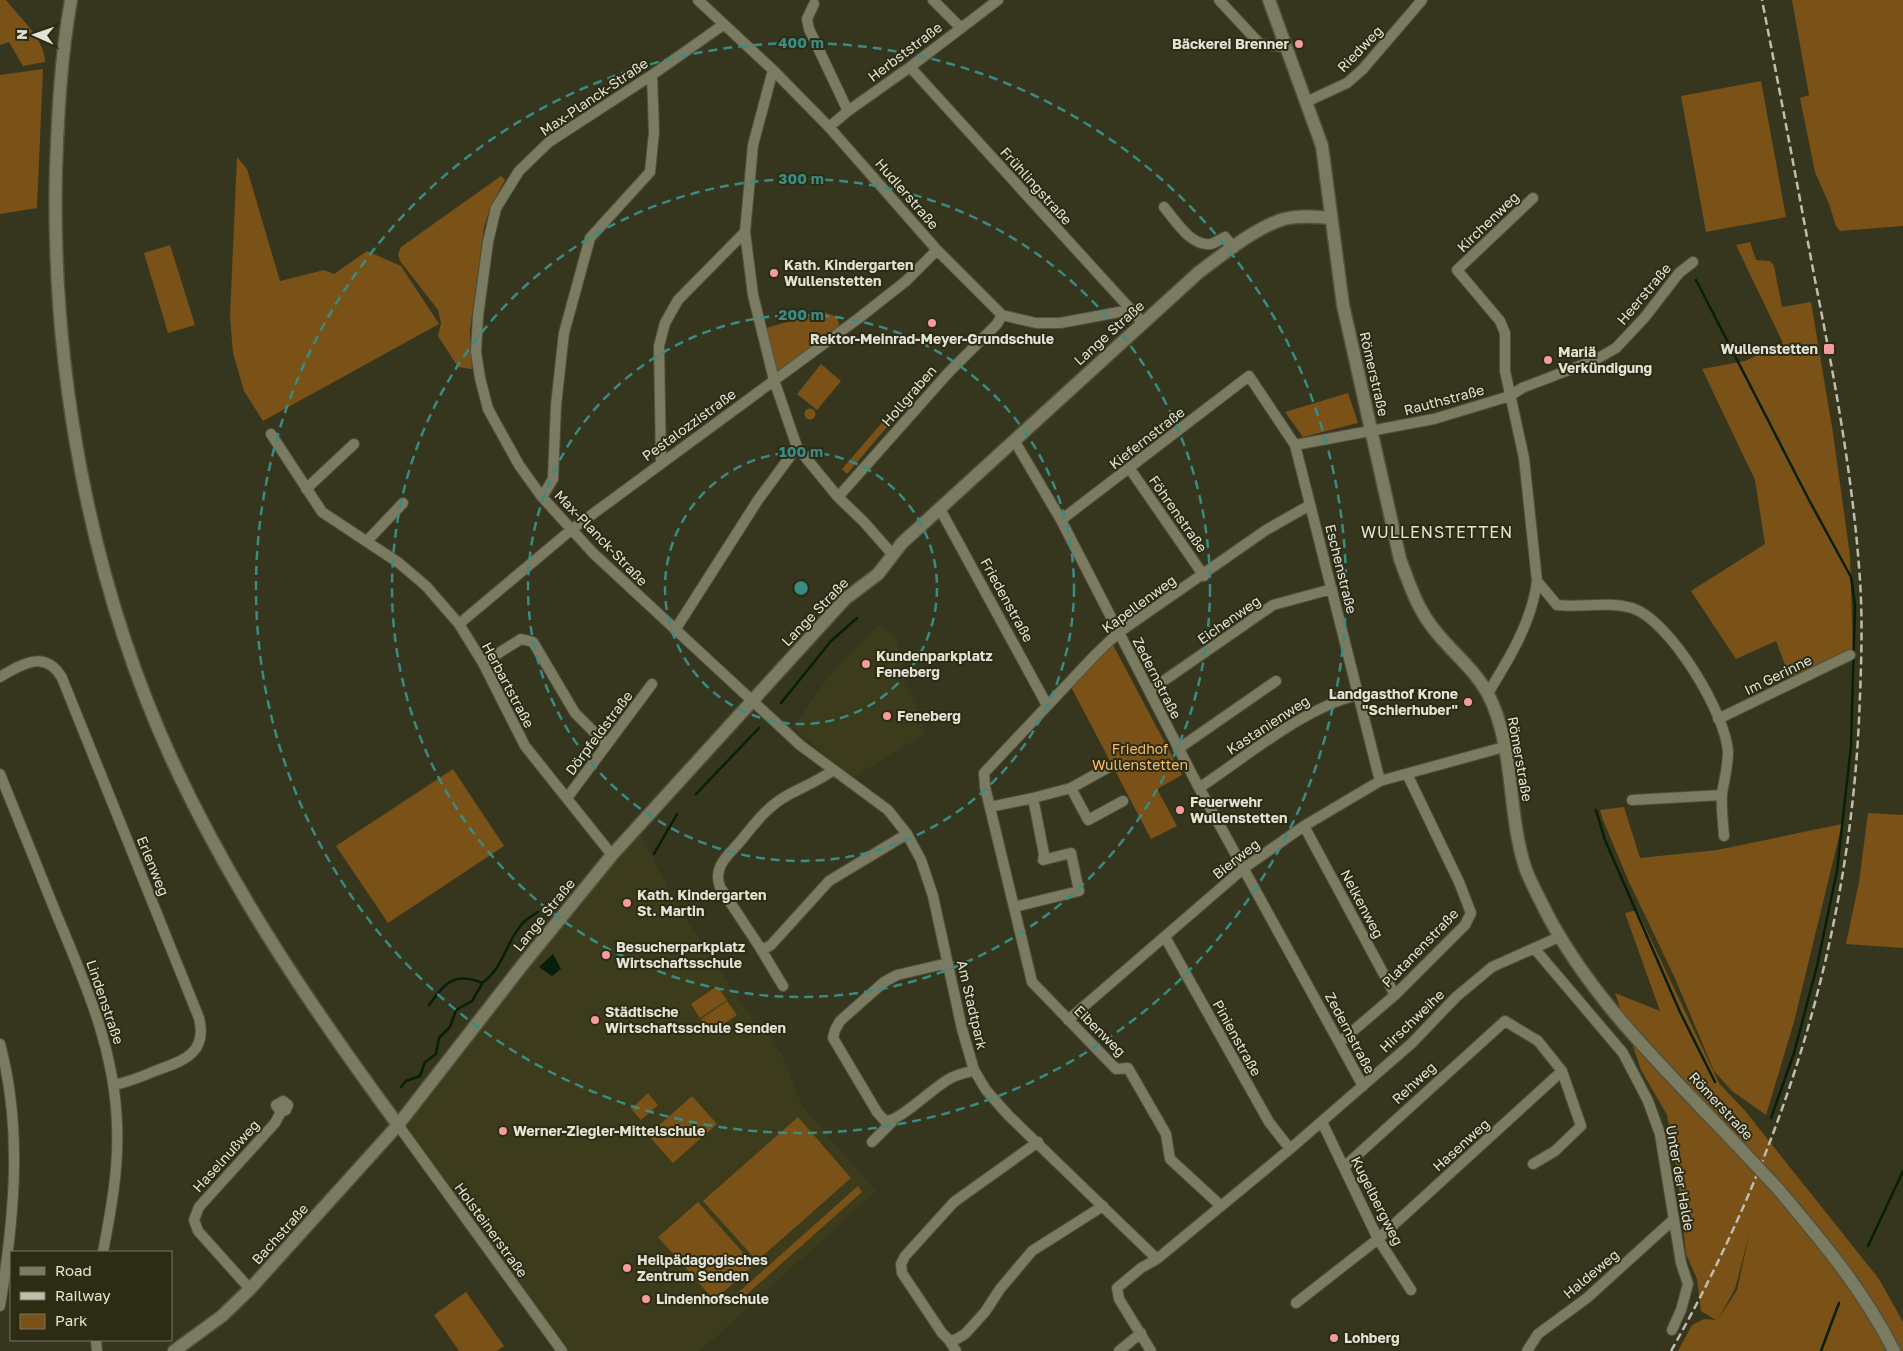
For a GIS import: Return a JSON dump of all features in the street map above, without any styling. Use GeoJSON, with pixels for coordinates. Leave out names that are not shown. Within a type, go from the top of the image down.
{"type":"FeatureCollection","features":[{"type":"Feature","properties":{"kind":"street"},"geometry":{"type":"LineString","coordinates":[[71,0],[65,35],[58,120],[55,212],[57,286],[66,381],[80,465],[109,583],[136,670],[172,759],[226,866],[286,968],[398,1125]]}},
{"type":"Feature","properties":{"kind":"street","name":"Hudlerstraße"},"geometry":{"type":"LineString","coordinates":[[698,0],[774,70],[829,127],[937,250],[1002,315]]}},
{"type":"Feature","properties":{"kind":"street"},"geometry":{"type":"LineString","coordinates":[[933,0],[961,28]]}},
{"type":"Feature","properties":{"kind":"street","name":"Herbststraße"},"geometry":{"type":"LineString","coordinates":[[829,127],[998,0]]}},
{"type":"Feature","properties":{"kind":"street"},"geometry":{"type":"LineString","coordinates":[[1219,0],[1260,44],[1285,47]]}},
{"type":"Feature","properties":{"kind":"street","name":"Römerstraße"},"geometry":{"type":"LineString","coordinates":[[1269,0],[1322,146],[1342,299],[1400,559],[1413,595],[1424,616],[1437,634],[1470,668],[1488,693],[1496,713],[1504,747],[1519,844],[1525,868],[1559,937],[1602,999],[1779,1190],[1833,1254],[1865,1298],[1894,1351]]}},
{"type":"Feature","properties":{"kind":"street","name":"Riedweg"},"geometry":{"type":"LineString","coordinates":[[1306,102],[1347,83],[1362,70],[1422,0]]}},
{"type":"Feature","properties":{"kind":"street"},"geometry":{"type":"LineString","coordinates":[[814,4],[807,19],[809,29],[848,111]]}},
{"type":"Feature","properties":{"kind":"street","name":"Max-Planck-Straße"},"geometry":{"type":"LineString","coordinates":[[723,25],[652,75],[549,142],[519,171],[496,208],[488,242],[478,316],[476,352],[488,409],[519,465],[542,497],[570,530],[753,701]]}},
{"type":"Feature","properties":{"kind":"street","name":"Frühlingstraße"},"geometry":{"type":"LineString","coordinates":[[910,67],[1142,323]]}},
{"type":"Feature","properties":{"kind":"street"},"geometry":{"type":"LineString","coordinates":[[774,70],[753,145],[745,232],[753,295],[774,380],[797,447],[838,497],[864,522],[893,555]]}},
{"type":"Feature","properties":{"kind":"street"},"geometry":{"type":"LineString","coordinates":[[542,497],[553,479],[556,405],[564,334],[590,238],[650,172],[654,132],[652,75]]}},
{"type":"Feature","properties":{"kind":"street","name":"Kirchenweg"},"geometry":{"type":"LineString","coordinates":[[1510,396],[1506,371],[1505,333],[1500,321],[1457,270],[1533,198]]}},
{"type":"Feature","properties":{"kind":"street"},"geometry":{"type":"LineString","coordinates":[[1164,207],[1184,230],[1199,243],[1212,244],[1225,237],[1234,248]]}},
{"type":"Feature","properties":{"kind":"street","name":"Lange Straße"},"geometry":{"type":"LineString","coordinates":[[398,1125],[530,956],[612,855],[836,608],[878,574],[893,555],[940,509],[1198,273],[1234,248],[1284,220],[1305,217],[1331,218]]}},
{"type":"Feature","properties":{"kind":"street"},"geometry":{"type":"LineString","coordinates":[[661,462],[659,346],[665,323],[678,300],[745,232]]}},
{"type":"Feature","properties":{"kind":"street","name":"Pestalozzistraße"},"geometry":{"type":"LineString","coordinates":[[459,624],[570,530],[881,302],[906,281],[937,250]]}},
{"type":"Feature","properties":{"kind":"street","name":"Heerstraße"},"geometry":{"type":"LineString","coordinates":[[1510,396],[1522,388],[1595,360],[1616,348],[1645,317],[1679,273],[1693,262]]}},
{"type":"Feature","properties":{"kind":"street"},"geometry":{"type":"LineString","coordinates":[[1002,315],[1036,323],[1060,323],[1130,310]]}},
{"type":"Feature","properties":{"kind":"street","name":"Hollgraben"},"geometry":{"type":"LineString","coordinates":[[838,497],[949,372],[998,324],[1002,315]]}},
{"type":"Feature","properties":{"kind":"street","name":"Eschenstraße"},"geometry":{"type":"LineString","coordinates":[[1249,376],[1295,445],[1380,782]]}},
{"type":"Feature","properties":{"kind":"street","name":"Kiefernstraße"},"geometry":{"type":"LineString","coordinates":[[1061,520],[1249,376]]}},
{"type":"Feature","properties":{"kind":"street"},"geometry":{"type":"LineString","coordinates":[[1488,693],[1505,666],[1528,619],[1535,601],[1537,581],[1524,458],[1510,396]]}},
{"type":"Feature","properties":{"kind":"street","name":"Rauthstraße"},"geometry":{"type":"LineString","coordinates":[[1295,445],[1434,419],[1510,396]]}},
{"type":"Feature","properties":{"kind":"street","name":"Herbartstraße"},"geometry":{"type":"LineString","coordinates":[[271,434],[322,512],[399,563],[426,586],[459,624],[483,663],[525,746],[612,855]]}},
{"type":"Feature","properties":{"kind":"street","name":"Zedernstraße"},"geometry":{"type":"LineString","coordinates":[[1014,440],[1061,520],[1199,788],[1363,1086]]}},
{"type":"Feature","properties":{"kind":"street"},"geometry":{"type":"LineString","coordinates":[[306,489],[354,444]]}},
{"type":"Feature","properties":{"kind":"street"},"geometry":{"type":"LineString","coordinates":[[675,630],[758,500],[797,447]]}},
{"type":"Feature","properties":{"kind":"street","name":"Föhrenstraße"},"geometry":{"type":"LineString","coordinates":[[1130,469],[1204,576]]}},
{"type":"Feature","properties":{"kind":"street"},"geometry":{"type":"LineString","coordinates":[[367,541],[403,503]]}},
{"type":"Feature","properties":{"kind":"street","name":"Kapellenweg"},"geometry":{"type":"LineString","coordinates":[[984,773],[1047,705],[1118,633],[1204,576],[1266,530],[1310,505]]}},
{"type":"Feature","properties":{"kind":"street","name":"Friedenstraße"},"geometry":{"type":"LineString","coordinates":[[940,509],[1047,705]]}},
{"type":"Feature","properties":{"kind":"street"},"geometry":{"type":"LineString","coordinates":[[1537,581],[1557,605],[1571,607],[1613,604],[1632,608],[1652,619],[1683,654],[1698,678],[1718,719],[1728,752],[1722,795],[1724,836]]}},
{"type":"Feature","properties":{"kind":"street","name":"Eichenweg"},"geometry":{"type":"LineString","coordinates":[[1149,691],[1273,606],[1332,588]]}},
{"type":"Feature","properties":{"kind":"street"},"geometry":{"type":"LineString","coordinates":[[483,663],[521,640],[533,642],[575,713],[606,744]]}},
{"type":"Feature","properties":{"kind":"street","name":"Im Gerinne"},"geometry":{"type":"LineString","coordinates":[[1718,719],[1850,655]]}},
{"type":"Feature","properties":{"kind":"street","name":"Erlenweg"},"geometry":{"type":"LineString","coordinates":[[0,676],[19,666],[36,661],[49,664],[62,678],[199,1018],[201,1035],[199,1043],[188,1057],[114,1085]]}},
{"type":"Feature","properties":{"kind":"street"},"geometry":{"type":"LineString","coordinates":[[1178,748],[1276,681]]}},
{"type":"Feature","properties":{"kind":"street","name":"Dörpfeldstraße"},"geometry":{"type":"LineString","coordinates":[[567,798],[652,684]]}},
{"type":"Feature","properties":{"kind":"street","name":"Kastanienweg"},"geometry":{"type":"LineString","coordinates":[[1199,788],[1314,711],[1335,701],[1357,695]]}},
{"type":"Feature","properties":{"kind":"street","name":"Am Stadtpark"},"geometry":{"type":"LineString","coordinates":[[753,701],[832,770],[888,810],[906,834],[921,860],[928,881],[962,1029],[974,1070],[986,1090],[1008,1115],[1157,1259]]}},
{"type":"Feature","properties":{"kind":"street","name":"Bierweg"},"geometry":{"type":"LineString","coordinates":[[1068,1020],[1244,868],[1304,826],[1380,782],[1504,747]]}},
{"type":"Feature","properties":{"kind":"street"},"geometry":{"type":"LineString","coordinates":[[990,807],[1071,788],[1109,767]]}},
{"type":"Feature","properties":{"kind":"street"},"geometry":{"type":"LineString","coordinates":[[783,986],[720,887],[717,878],[718,868],[748,828],[771,807],[788,795],[815,783],[832,770]]}},
{"type":"Feature","properties":{"kind":"street","name":"Eibenweg"},"geometry":{"type":"LineString","coordinates":[[984,773],[985,787],[1032,982],[1116,1069],[1128,1068],[1166,1134],[1170,1159],[1221,1206]]}},
{"type":"Feature","properties":{"kind":"street","name":"Lindenstraße"},"geometry":{"type":"LineString","coordinates":[[0,774],[89,993],[104,1038],[114,1085],[118,1148],[103,1251]]}},
{"type":"Feature","properties":{"kind":"street","name":"Platanenstraße"},"geometry":{"type":"LineString","coordinates":[[1340,1042],[1394,995],[1465,925],[1471,913],[1459,882],[1407,774]]}},
{"type":"Feature","properties":{"kind":"street"},"geometry":{"type":"LineString","coordinates":[[1071,788],[1088,820],[1123,802]]}},
{"type":"Feature","properties":{"kind":"street"},"geometry":{"type":"LineString","coordinates":[[1632,800],[1722,795]]}},
{"type":"Feature","properties":{"kind":"street"},"geometry":{"type":"LineString","coordinates":[[1014,907],[1079,891],[1072,853],[1043,860],[1044,854],[1033,798]]}},
{"type":"Feature","properties":{"kind":"street","name":"Nelkenweg"},"geometry":{"type":"LineString","coordinates":[[1304,826],[1394,995]]}},
{"type":"Feature","properties":{"kind":"street"},"geometry":{"type":"LineString","coordinates":[[759,946],[764,949],[770,945],[829,881],[906,834]]}},
{"type":"Feature","properties":{"kind":"street","name":"Pinienstraße"},"geometry":{"type":"LineString","coordinates":[[1165,937],[1268,1122],[1290,1148]]}},
{"type":"Feature","properties":{"kind":"street","name":"Hirschweihe"},"geometry":{"type":"LineString","coordinates":[[1157,1259],[1322,1122],[1412,1043],[1456,997],[1492,967],[1559,937]]}},
{"type":"Feature","properties":{"kind":"street","name":"Unter der Halde"},"geometry":{"type":"LineString","coordinates":[[1534,948],[1623,1053],[1648,1101],[1660,1134],[1681,1263],[1688,1284],[1681,1310],[1672,1330]]}},
{"type":"Feature","properties":{"kind":"street"},"geometry":{"type":"LineString","coordinates":[[892,1122],[885,1121],[877,1112],[838,1049],[833,1038],[835,1030],[840,1021],[884,982],[897,975],[948,963]]}},
{"type":"Feature","properties":{"kind":"street","name":"Rehweg"},"geometry":{"type":"LineString","coordinates":[[1344,1167],[1505,1021],[1538,1041],[1562,1071]]}},
{"type":"Feature","properties":{"kind":"street"},"geometry":{"type":"LineString","coordinates":[[0,1044],[12,1108],[14,1162],[11,1218],[0,1306]]}},
{"type":"Feature","properties":{"kind":"street"},"geometry":{"type":"LineString","coordinates":[[872,1142],[892,1122],[937,1086],[951,1078],[974,1070]]}},
{"type":"Feature","properties":{"kind":"street"},"geometry":{"type":"LineString","coordinates":[[1534,1164],[1555,1151],[1581,1126],[1562,1071]]}},
{"type":"Feature","properties":{"kind":"street","name":"Hasenweg"},"geometry":{"type":"LineString","coordinates":[[1296,1303],[1378,1239],[1562,1071]]}},
{"type":"Feature","properties":{"kind":"street","name":"Haselnußweg"},"geometry":{"type":"LineString","coordinates":[[250,1289],[198,1231],[194,1220],[199,1207],[275,1123],[281,1112]]}},
{"type":"Feature","properties":{"kind":"street","name":"Kugelbergweg"},"geometry":{"type":"LineString","coordinates":[[1322,1122],[1378,1239],[1411,1290]]}},
{"type":"Feature","properties":{"kind":"street","name":"Bachstraße"},"geometry":{"type":"LineString","coordinates":[[174,1351],[222,1316],[250,1289],[398,1125]]}},
{"type":"Feature","properties":{"kind":"street","name":"Holsteinerstraße"},"geometry":{"type":"LineString","coordinates":[[398,1125],[562,1351]]}},
{"type":"Feature","properties":{"kind":"street"},"geometry":{"type":"LineString","coordinates":[[956,1351],[902,1273],[901,1264],[905,1256],[954,1202],[1038,1142]]}},
{"type":"Feature","properties":{"kind":"street"},"geometry":{"type":"LineString","coordinates":[[949,1340],[955,1340],[965,1334],[985,1312],[1000,1289],[1032,1251],[1103,1206]]}},
{"type":"Feature","properties":{"kind":"street","name":"Haldeweg"},"geometry":{"type":"LineString","coordinates":[[1527,1351],[1538,1334],[1587,1298],[1674,1219]]}},
{"type":"Feature","properties":{"kind":"street"},"geometry":{"type":"LineString","coordinates":[[1151,1351],[1119,1299],[1117,1288],[1141,1268],[1157,1259]]}},
{"type":"Feature","properties":{"kind":"street"},"geometry":{"type":"LineString","coordinates":[[1118,1351],[1141,1333]]}},
{"type":"Feature","properties":{"kind":"shaded area"},"geometry":{"type":"Polygon","coordinates":[[[878,625],[896,638],[904,682],[915,704],[925,734],[852,778],[793,727],[827,679],[878,625]]]}},
{"type":"Feature","properties":{"kind":"shaded area"},"geometry":{"type":"Polygon","coordinates":[[[637,828],[676,903],[753,1021],[768,1031],[783,1057],[802,1106],[876,1191],[700,1351],[563,1351],[399,1126],[637,828]]]}},
{"type":"Feature","properties":{"kind":"shaded area"},"geometry":{"type":"Polygon","coordinates":[[[553,954],[561,969],[552,976],[539,967],[553,954]]]}},
{"type":"Feature","properties":{"kind":"green space"},"geometry":{"type":"Polygon","coordinates":[[[0,0],[6,0],[36,37],[44,53],[45,62],[23,66],[9,42],[0,45],[0,0]]]}},
{"type":"Feature","properties":{"kind":"green space"},"geometry":{"type":"Polygon","coordinates":[[[1792,0],[1903,0],[1903,226],[1840,231],[1836,226],[1815,172],[1800,98],[1809,95],[1792,0]]]}},
{"type":"Feature","properties":{"kind":"green space"},"geometry":{"type":"Polygon","coordinates":[[[43,69],[37,208],[0,214],[0,75],[43,69]]]}},
{"type":"Feature","properties":{"kind":"green space"},"geometry":{"type":"Polygon","coordinates":[[[1761,81],[1786,217],[1706,232],[1681,96],[1761,81]]]}},
{"type":"Feature","properties":{"kind":"green space"},"geometry":{"type":"Polygon","coordinates":[[[237,157],[247,169],[280,281],[324,270],[334,274],[367,251],[401,266],[439,324],[263,421],[244,391],[233,353],[230,317],[237,157]]]}},
{"type":"Feature","properties":{"kind":"green space"},"geometry":{"type":"Polygon","coordinates":[[[501,176],[505,180],[490,208],[484,228],[470,330],[472,369],[458,367],[438,336],[441,323],[438,310],[400,261],[398,254],[401,247],[501,176]]]}},
{"type":"Feature","properties":{"kind":"green space"},"geometry":{"type":"Polygon","coordinates":[[[1750,242],[1756,260],[1770,261],[1774,266],[1782,307],[1811,302],[1833,433],[1850,556],[1853,653],[1792,683],[1776,641],[1736,659],[1691,591],[1765,544],[1755,480],[1702,369],[1745,361],[1783,343],[1736,245],[1750,242]]]}},
{"type":"Feature","properties":{"kind":"green space"},"geometry":{"type":"Polygon","coordinates":[[[170,245],[195,325],[168,333],[144,253],[170,245]]]}},
{"type":"Feature","properties":{"kind":"green space"},"geometry":{"type":"Polygon","coordinates":[[[824,312],[837,317],[841,331],[774,378],[762,329],[824,312]]]}},
{"type":"Feature","properties":{"kind":"green space"},"geometry":{"type":"Polygon","coordinates":[[[821,364],[841,381],[817,410],[797,394],[821,364]]]}},
{"type":"Feature","properties":{"kind":"green space"},"geometry":{"type":"Polygon","coordinates":[[[1348,393],[1358,423],[1303,437],[1285,412],[1348,393]]]}},
{"type":"Feature","properties":{"kind":"green space"},"geometry":{"type":"Polygon","coordinates":[[[810,408],[816,414],[810,420],[804,414],[810,408]]]}},
{"type":"Feature","properties":{"kind":"green space"},"geometry":{"type":"Polygon","coordinates":[[[893,410],[898,414],[847,474],[842,469],[893,410]]]}},
{"type":"Feature","properties":{"kind":"green space","name":"Friedhof Wullenstetten"},"geometry":{"type":"Polygon","coordinates":[[[1111,641],[1182,775],[1157,789],[1177,826],[1151,839],[1070,685],[1111,641]]]}},
{"type":"Feature","properties":{"kind":"green space"},"geometry":{"type":"Polygon","coordinates":[[[453,769],[504,846],[388,923],[336,846],[453,769]]]}},
{"type":"Feature","properties":{"kind":"green space"},"geometry":{"type":"Polygon","coordinates":[[[1624,807],[1640,858],[1717,850],[1842,824],[1794,1022],[1766,1115],[1732,1091],[1714,1071],[1674,976],[1629,882],[1600,810],[1624,807]]]}},
{"type":"Feature","properties":{"kind":"green space"},"geometry":{"type":"Polygon","coordinates":[[[1868,813],[1903,815],[1903,948],[1846,944],[1859,882],[1868,813]]]}},
{"type":"Feature","properties":{"kind":"green space"},"geometry":{"type":"Polygon","coordinates":[[[1637,910],[1719,1083],[1746,1112],[1879,1279],[1903,1322],[1903,1351],[1678,1351],[1692,1325],[1704,1319],[1716,1320],[1701,1311],[1697,1279],[1686,1254],[1678,1177],[1667,1115],[1641,1070],[1615,993],[1660,1011],[1625,913],[1637,910]],[[1750,1231],[1735,1289],[1717,1321],[1737,1290],[1750,1231]]]}},
{"type":"Feature","properties":{"kind":"green space"},"geometry":{"type":"Polygon","coordinates":[[[717,986],[727,1000],[700,1018],[691,1004],[717,986]]]}},
{"type":"Feature","properties":{"kind":"green space"},"geometry":{"type":"Polygon","coordinates":[[[727,1001],[737,1015],[710,1033],[701,1019],[727,1001]]]}},
{"type":"Feature","properties":{"kind":"green space"},"geometry":{"type":"Polygon","coordinates":[[[648,1093],[658,1105],[641,1120],[631,1109],[648,1093]]]}},
{"type":"Feature","properties":{"kind":"green space"},"geometry":{"type":"Polygon","coordinates":[[[692,1096],[717,1124],[673,1163],[648,1135],[692,1096]]]}},
{"type":"Feature","properties":{"kind":"green space"},"geometry":{"type":"Polygon","coordinates":[[[798,1117],[851,1178],[757,1261],[703,1201],[798,1117]]]}},
{"type":"Feature","properties":{"kind":"green space"},"geometry":{"type":"Polygon","coordinates":[[[858,1186],[862,1192],[736,1304],[731,1299],[858,1186]]]}},
{"type":"Feature","properties":{"kind":"green space"},"geometry":{"type":"Polygon","coordinates":[[[698,1202],[754,1265],[714,1300],[658,1237],[698,1202]]]}},
{"type":"Feature","properties":{"kind":"green space"},"geometry":{"type":"Polygon","coordinates":[[[466,1292],[504,1346],[497,1351],[459,1351],[434,1315],[466,1292]]]}},
{"type":"Feature","properties":{"kind":"waterway"},"geometry":{"type":"LineString","coordinates":[[1696,280],[1809,500],[1851,577],[1855,605],[1851,746],[1837,871],[1817,966],[1794,1053],[1771,1118]]}},
{"type":"Feature","properties":{"kind":"waterway"},"geometry":{"type":"LineString","coordinates":[[781,703],[831,641],[857,618]]}},
{"type":"Feature","properties":{"kind":"waterway"},"geometry":{"type":"LineString","coordinates":[[696,794],[759,728]]}},
{"type":"Feature","properties":{"kind":"waterway"},"geometry":{"type":"LineString","coordinates":[[1596,810],[1605,840],[1680,1012],[1715,1082]]}},
{"type":"Feature","properties":{"kind":"waterway"},"geometry":{"type":"LineString","coordinates":[[654,854],[677,814]]}},
{"type":"Feature","properties":{"kind":"waterway"},"geometry":{"type":"LineString","coordinates":[[429,1005],[445,986],[457,979],[464,978],[482,983],[500,963],[512,939],[525,920],[538,912]]}},
{"type":"Feature","properties":{"kind":"waterway"},"geometry":{"type":"LineString","coordinates":[[401,1087],[406,1081],[420,1076],[425,1062],[436,1054],[439,1038],[450,1027],[456,1010],[472,1001],[482,984]]}},
{"type":"Feature","properties":{"kind":"waterway"},"geometry":{"type":"LineString","coordinates":[[1868,1246],[1903,1171]]}},
{"type":"Feature","properties":{"kind":"waterway"},"geometry":{"type":"LineString","coordinates":[[1821,1351],[1839,1303]]}},
{"type":"Feature","properties":{"kind":"railway"},"geometry":{"type":"LineString","coordinates":[[1671,1351],[1710,1277],[1746,1201],[1776,1125],[1802,1046],[1824,967],[1841,886],[1852,804],[1859,720],[1861,597],[1857,541],[1848,465],[1829,351],[1762,0]]}},
{"type":"Feature","properties":{"kind":"place","name":"Bäckerei Brenner"},"geometry":{"type":"Point","coordinates":[1299,44]}},
{"type":"Feature","properties":{"kind":"place","name":"Kath. Kindergarten Wullenstetten"},"geometry":{"type":"Point","coordinates":[774,273]}},
{"type":"Feature","properties":{"kind":"place","name":"Rektor-Meinrad-Meyer-Grundschule"},"geometry":{"type":"Point","coordinates":[932,323]}},
{"type":"Feature","properties":{"kind":"place","name":"Wullenstetten"},"geometry":{"type":"Point","coordinates":[1829,349]}},
{"type":"Feature","properties":{"kind":"place","name":"Mariä Verkündigung"},"geometry":{"type":"Point","coordinates":[1548,360]}},
{"type":"Feature","properties":{"kind":"place","name":"Kundenparkplatz Feneberg"},"geometry":{"type":"Point","coordinates":[866,664]}},
{"type":"Feature","properties":{"kind":"place","name":"Landgasthof Krone \"Schierhuber\""},"geometry":{"type":"Point","coordinates":[1468,702]}},
{"type":"Feature","properties":{"kind":"place","name":"Feneberg"},"geometry":{"type":"Point","coordinates":[887,716]}},
{"type":"Feature","properties":{"kind":"place","name":"Feuerwehr Wullenstetten"},"geometry":{"type":"Point","coordinates":[1180,810]}},
{"type":"Feature","properties":{"kind":"place","name":"Kath. Kindergarten St. Martin"},"geometry":{"type":"Point","coordinates":[627,903]}},
{"type":"Feature","properties":{"kind":"place","name":"Besucherparkplatz Wirtschaftsschule"},"geometry":{"type":"Point","coordinates":[606,955]}},
{"type":"Feature","properties":{"kind":"place","name":"Städtische Wirtschaftsschule Senden"},"geometry":{"type":"Point","coordinates":[595,1020]}},
{"type":"Feature","properties":{"kind":"place","name":"Werner-Ziegler-Mittelschule"},"geometry":{"type":"Point","coordinates":[503,1131]}},
{"type":"Feature","properties":{"kind":"place","name":"Heilpädagogisches Zentrum Senden"},"geometry":{"type":"Point","coordinates":[627,1268]}},
{"type":"Feature","properties":{"kind":"place","name":"Lindenhofschule"},"geometry":{"type":"Point","coordinates":[646,1299]}},
{"type":"Feature","properties":{"kind":"place","name":"Lohberg"},"geometry":{"type":"Point","coordinates":[1334,1338]}},
{"type":"Feature","properties":{"kind":"district","name":"WULLENSTETTEN"},"geometry":{"type":"Point","coordinates":[1437,532]}}]}
